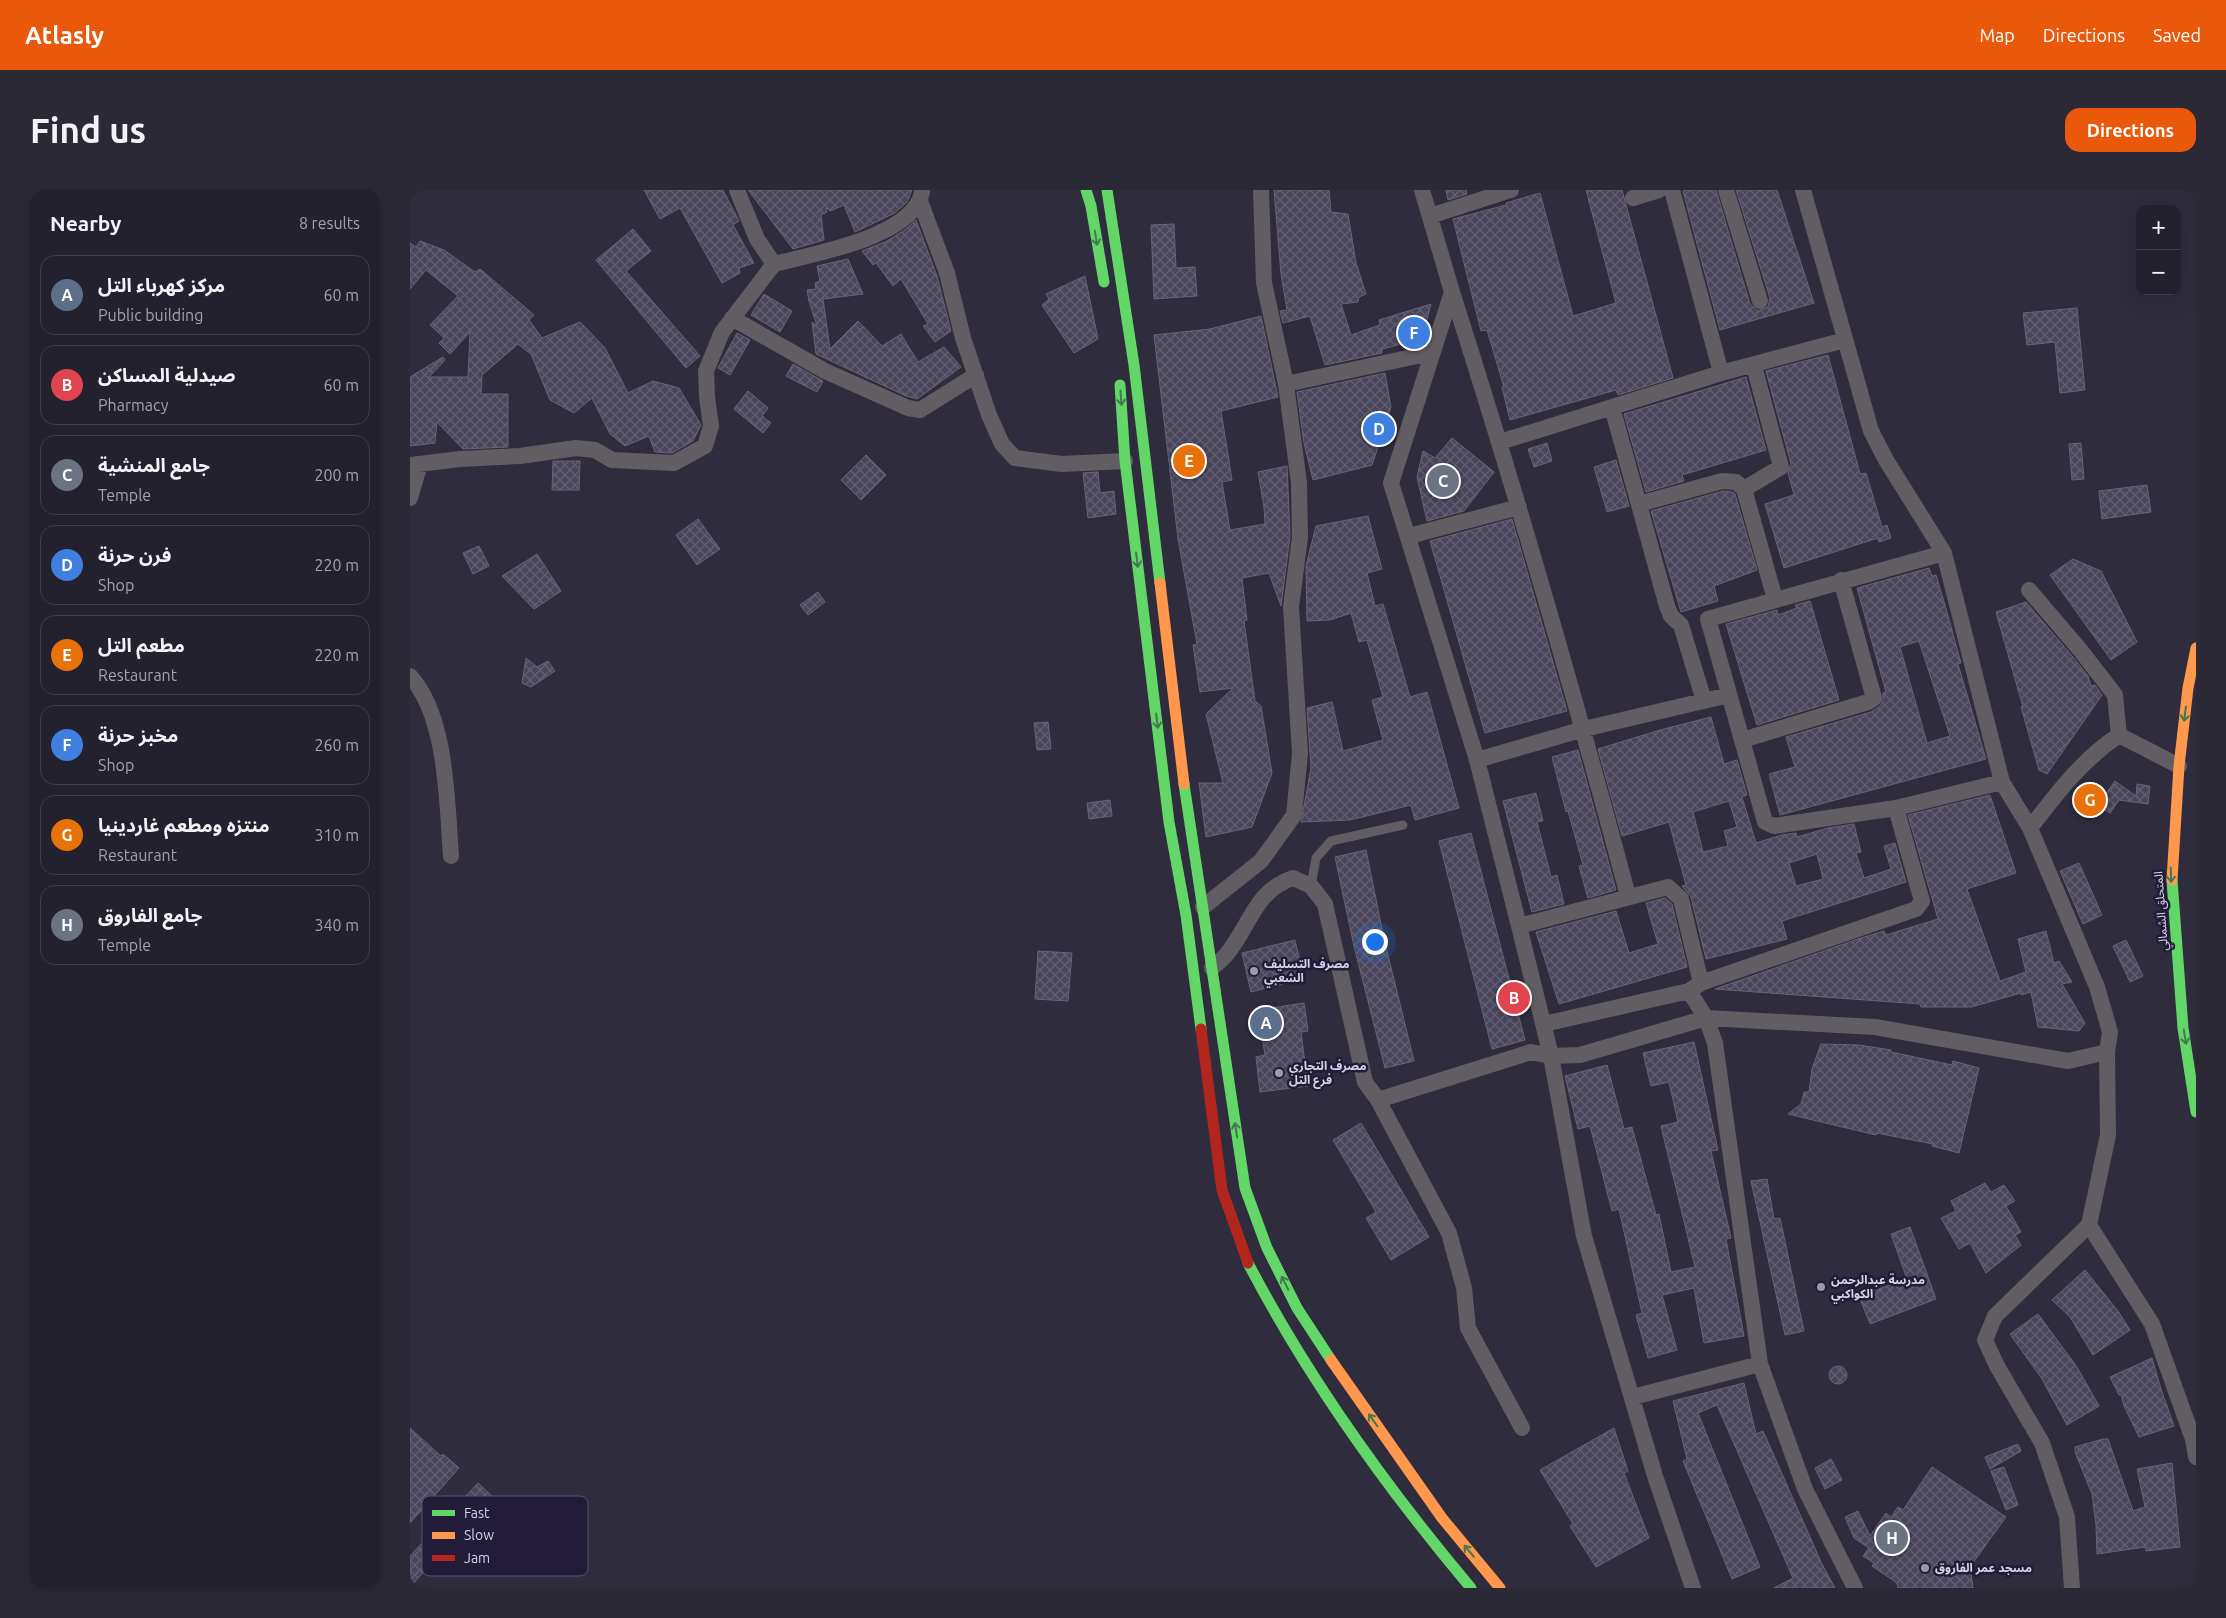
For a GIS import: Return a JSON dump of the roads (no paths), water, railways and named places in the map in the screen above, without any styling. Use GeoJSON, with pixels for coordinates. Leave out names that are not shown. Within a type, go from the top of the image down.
{"type":"FeatureCollection","features":[{"type":"Feature","properties":{"kind":"main road"},"geometry":{"type":"LineString","coordinates":[[1086,190],[1091,206],[1106,294]]}},
{"type":"Feature","properties":{"kind":"main road"},"geometry":{"type":"LineString","coordinates":[[1111,193],[1134,365],[1188,819],[1245,1188],[1268,1248],[1297,1308],[1335,1366],[1442,1518],[1500,1588]]}},
{"type":"Feature","properties":{"kind":"main road"},"geometry":{"type":"LineString","coordinates":[[1119,369],[1125,461],[1169,822],[1186,915],[1222,1190],[1246,1258],[1278,1320],[1319,1387],[1423,1531],[1470,1588]]}},
{"type":"Feature","properties":{"kind":"main road","name":"المتحلق الشمالي"},"geometry":{"type":"LineString","coordinates":[[2196,648],[2188,688],[2179,766],[2171,872],[2183,1028],[2196,1112]]}},
{"type":"Feature","properties":{"kind":"street"},"geometry":{"type":"LineString","coordinates":[[737,190],[757,239],[774,264]]}},
{"type":"Feature","properties":{"kind":"street"},"geometry":{"type":"LineString","coordinates":[[1203,907],[1261,861],[1294,815],[1300,753],[1291,607],[1300,537],[1299,483],[1286,384],[1264,284],[1261,190]]}},
{"type":"Feature","properties":{"kind":"street"},"geometry":{"type":"LineString","coordinates":[[1422,190],[1452,292],[1500,442],[1584,729],[1628,896]]}},
{"type":"Feature","properties":{"kind":"street"},"geometry":{"type":"LineString","coordinates":[[1430,216],[1511,190]]}},
{"type":"Feature","properties":{"kind":"street"},"geometry":{"type":"LineString","coordinates":[[1633,198],[1659,190]]}},
{"type":"Feature","properties":{"kind":"street"},"geometry":{"type":"LineString","coordinates":[[1672,190],[1721,373]]}},
{"type":"Feature","properties":{"kind":"street"},"geometry":{"type":"LineString","coordinates":[[1726,190],[1760,301]]}},
{"type":"Feature","properties":{"kind":"street"},"geometry":{"type":"LineString","coordinates":[[1803,190],[1871,431],[1886,460],[1944,553],[2002,782],[2030,828],[2097,987],[2110,1032],[2107,1052],[2108,1135],[2089,1225],[1995,1316],[1984,1340],[2042,1443],[2067,1517],[2072,1588]]}},
{"type":"Feature","properties":{"kind":"street"},"geometry":{"type":"LineString","coordinates":[[410,498],[415,465],[460,459],[520,456],[576,448],[595,450],[612,460],[674,463],[705,446],[711,426],[706,371],[722,332],[774,264],[876,236],[903,219],[921,195]]}},
{"type":"Feature","properties":{"kind":"street"},"geometry":{"type":"LineString","coordinates":[[921,195],[946,273],[963,338],[989,415],[1002,444],[1015,458],[1062,464],[1125,461]]}},
{"type":"Feature","properties":{"kind":"street"},"geometry":{"type":"LineString","coordinates":[[1452,292],[1431,353],[1392,483],[1476,760],[1544,1024],[1584,1236],[1655,1476],[1693,1588]]}},
{"type":"Feature","properties":{"kind":"street"},"geometry":{"type":"LineString","coordinates":[[732,318],[825,371],[908,408],[920,410],[976,375]]}},
{"type":"Feature","properties":{"kind":"street"},"geometry":{"type":"LineString","coordinates":[[1500,442],[1721,373],[1754,366],[1845,340]]}},
{"type":"Feature","properties":{"kind":"street"},"geometry":{"type":"LineString","coordinates":[[1286,384],[1431,353]]}},
{"type":"Feature","properties":{"kind":"street"},"geometry":{"type":"LineString","coordinates":[[1744,489],[1781,468],[1754,366]]}},
{"type":"Feature","properties":{"kind":"street"},"geometry":{"type":"LineString","coordinates":[[1612,407],[1667,606],[1671,616],[1681,625],[1704,701]]}},
{"type":"Feature","properties":{"kind":"street"},"geometry":{"type":"LineString","coordinates":[[1639,504],[1722,481],[1736,482],[1744,489],[1775,599]]}},
{"type":"Feature","properties":{"kind":"street"},"geometry":{"type":"LineString","coordinates":[[1409,536],[1519,507]]}},
{"type":"Feature","properties":{"kind":"street"},"geometry":{"type":"LineString","coordinates":[[1681,625],[1944,553]]}},
{"type":"Feature","properties":{"kind":"street"},"geometry":{"type":"LineString","coordinates":[[1742,740],[1868,702],[1874,698],[1841,580]]}},
{"type":"Feature","properties":{"kind":"street"},"geometry":{"type":"LineString","coordinates":[[2030,590],[2115,695],[2119,735]]}},
{"type":"Feature","properties":{"kind":"street"},"geometry":{"type":"LineString","coordinates":[[1708,619],[1764,822],[1774,826],[1896,808],[2002,782]]}},
{"type":"Feature","properties":{"kind":"street"},"geometry":{"type":"LineString","coordinates":[[410,676],[427,699],[438,736],[451,856]]}},
{"type":"Feature","properties":{"kind":"street"},"geometry":{"type":"LineString","coordinates":[[1476,760],[1584,729],[1729,695]]}},
{"type":"Feature","properties":{"kind":"street"},"geometry":{"type":"LineString","coordinates":[[2030,828],[2068,778],[2100,748],[2119,735]]}},
{"type":"Feature","properties":{"kind":"street"},"geometry":{"type":"LineString","coordinates":[[2119,735],[2179,766]]}},
{"type":"Feature","properties":{"kind":"street"},"geometry":{"type":"LineString","coordinates":[[1544,1024],[1695,987],[1916,909],[1922,901],[1896,808]]}},
{"type":"Feature","properties":{"kind":"street"},"geometry":{"type":"LineString","coordinates":[[1212,968],[1226,955],[1262,898],[1279,883],[1293,878],[1311,886],[1325,904],[1366,1082],[1378,1100],[1449,1233],[1464,1288],[1468,1328],[1522,1428]]}},
{"type":"Feature","properties":{"kind":"street"},"geometry":{"type":"LineString","coordinates":[[1519,926],[1668,886],[1681,899],[1695,987],[1715,1043],[1760,1364],[1805,1489],[1855,1588]]}},
{"type":"Feature","properties":{"kind":"street"},"geometry":{"type":"LineString","coordinates":[[1378,1100],[1531,1052],[1551,1056],[1580,1055],[1706,1018],[1875,1027],[2068,1061],[2107,1052]]}},
{"type":"Feature","properties":{"kind":"street"},"geometry":{"type":"LineString","coordinates":[[2089,1225],[2152,1324],[2193,1439],[2196,1458]]}},
{"type":"Feature","properties":{"kind":"street"},"geometry":{"type":"LineString","coordinates":[[1633,1397],[1760,1364]]}},
{"type":"Feature","properties":{"kind":"lane"},"geometry":{"type":"LineString","coordinates":[[1311,886],[1316,858],[1331,841],[1403,825]]}},
{"type":"Feature","properties":{"kind":"place","name":"مخبز حرنة"},"geometry":{"type":"Point","coordinates":[1414,333]}},
{"type":"Feature","properties":{"kind":"place","name":"فرن حرنة"},"geometry":{"type":"Point","coordinates":[1379,429]}},
{"type":"Feature","properties":{"kind":"place","name":"مطعم التل"},"geometry":{"type":"Point","coordinates":[1189,461]}},
{"type":"Feature","properties":{"kind":"place","name":"جامع المنشية"},"geometry":{"type":"Point","coordinates":[1443,481]}},
{"type":"Feature","properties":{"kind":"place","name":"منتزه ومطعم غاردينيا"},"geometry":{"type":"Point","coordinates":[2090,800]}},
{"type":"Feature","properties":{"kind":"place","name":"مصرف التسليف الشعبي"},"geometry":{"type":"Point","coordinates":[1254,971]}},
{"type":"Feature","properties":{"kind":"place","name":"صيدلية المساكن"},"geometry":{"type":"Point","coordinates":[1514,998]}},
{"type":"Feature","properties":{"kind":"place","name":"مركز كهرباء التل"},"geometry":{"type":"Point","coordinates":[1266,1023]}},
{"type":"Feature","properties":{"kind":"place","name":"مصرف التجاري فرع التل"},"geometry":{"type":"Point","coordinates":[1279,1073]}},
{"type":"Feature","properties":{"kind":"place","name":"مدرسة عبدالرحمن الكواكبي"},"geometry":{"type":"Point","coordinates":[1821,1287]}},
{"type":"Feature","properties":{"kind":"place","name":"جامع الفاروق"},"geometry":{"type":"Point","coordinates":[1892,1538]}},
{"type":"Feature","properties":{"kind":"place","name":"مسجد عمر الفاروق"},"geometry":{"type":"Point","coordinates":[1925,1568]}}]}
